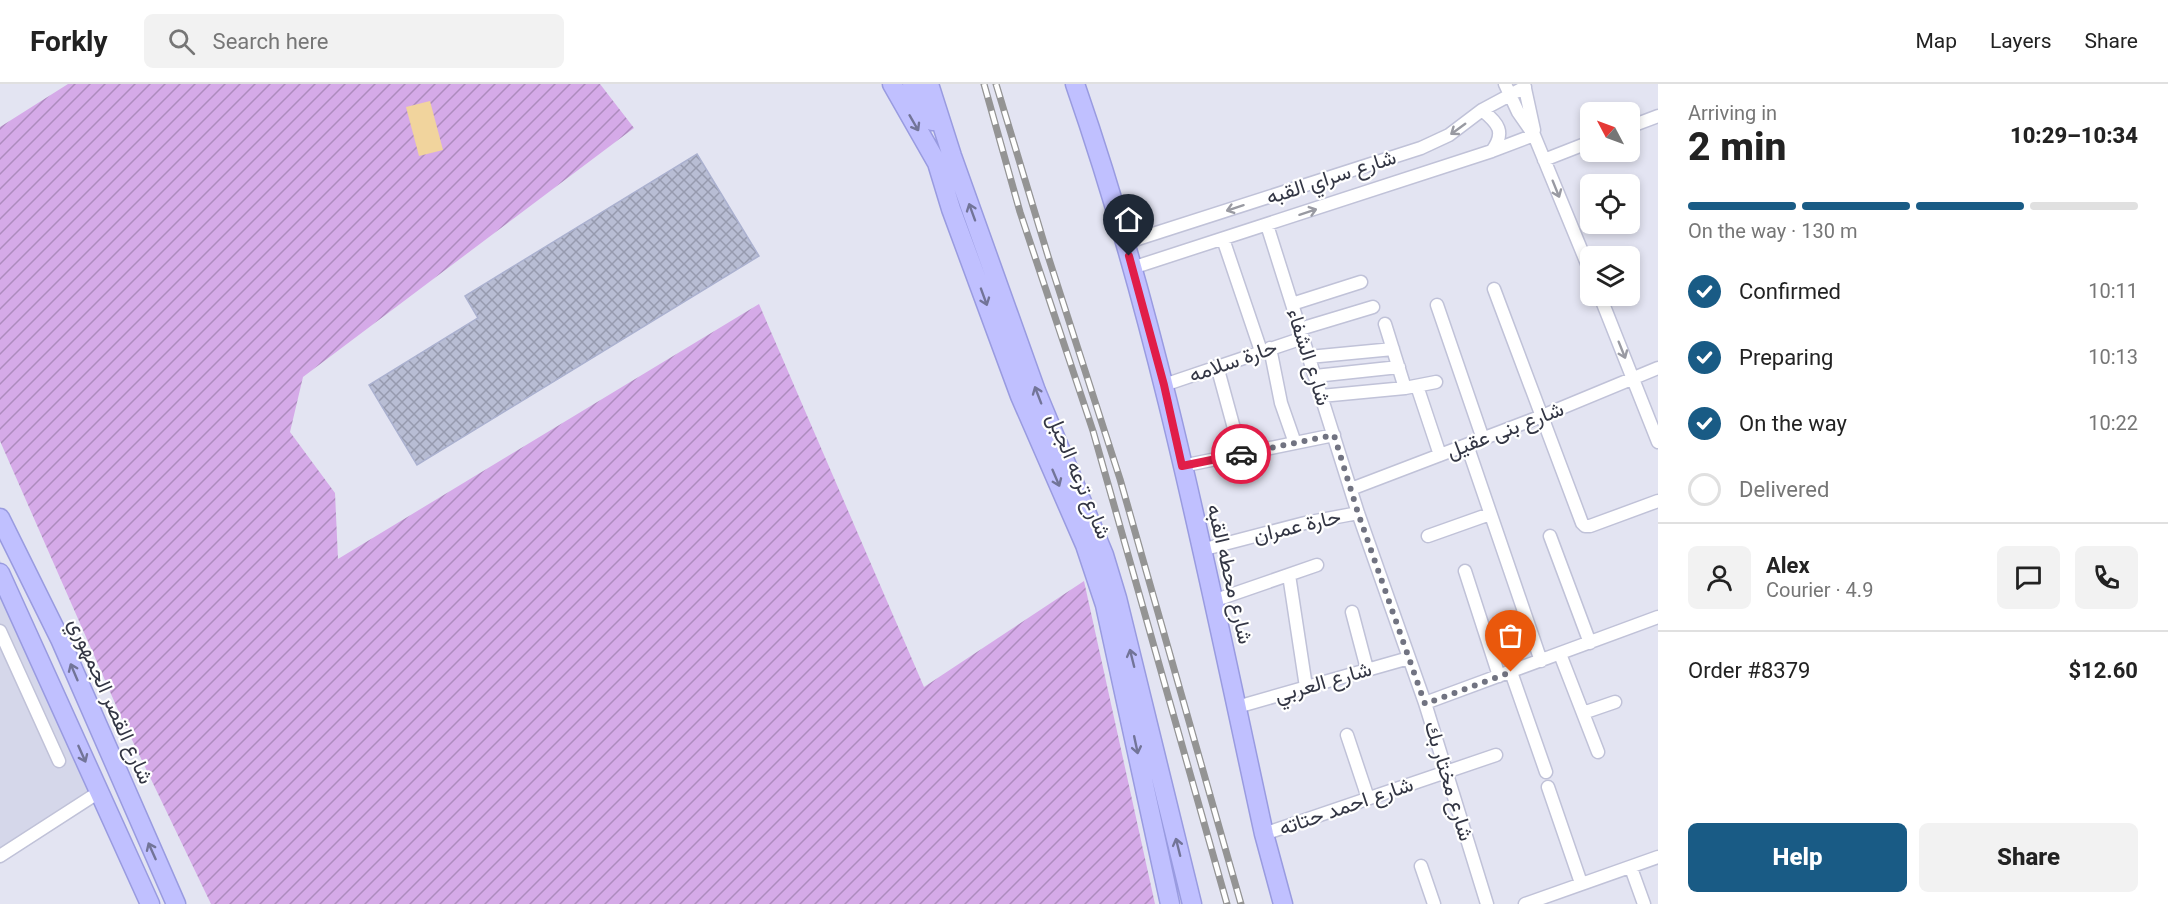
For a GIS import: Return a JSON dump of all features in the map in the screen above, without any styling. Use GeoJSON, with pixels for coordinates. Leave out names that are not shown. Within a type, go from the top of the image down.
{"type":"FeatureCollection","features":[{"type":"Feature","properties":{"kind":"main road","name":"شارع ترعه الجبل"},"geometry":{"type":"LineString","coordinates":[[892,84],[937,163],[951,208],[1020,396],[1096,575],[1105,605],[1170,904]]}},
{"type":"Feature","properties":{"kind":"main road","name":"شارع محطه القبه"},"geometry":{"type":"LineString","coordinates":[[1075,84],[1125,243],[1164,385],[1264,834],[1283,904]]}},
{"type":"Feature","properties":{"kind":"main road","name":"شارع ترعه الجبل"},"geometry":{"type":"LineString","coordinates":[[918,86],[952,156],[1036,391],[1104,555],[1117,598],[1191,904]]}},
{"type":"Feature","properties":{"kind":"main road","name":"شارع القصر الجمهوري"},"geometry":{"type":"LineString","coordinates":[[0,518],[60,639],[176,904]]}},
{"type":"Feature","properties":{"kind":"main road"},"geometry":{"type":"LineString","coordinates":[[2,582],[150,904]]}},
{"type":"Feature","properties":{"kind":"street","name":"شارع سراي القبه"},"geometry":{"type":"LineString","coordinates":[[1125,243],[1421,147],[1449,135],[1507,89],[1525,85]]}},
{"type":"Feature","properties":{"kind":"street"},"geometry":{"type":"LineString","coordinates":[[1525,85],[1534,135]]}},
{"type":"Feature","properties":{"kind":"street"},"geometry":{"type":"LineString","coordinates":[[1507,89],[1534,135],[1580,247]]}},
{"type":"Feature","properties":{"kind":"street"},"geometry":{"type":"LineString","coordinates":[[1482,110],[1498,126],[1500,136],[1492,151]]}},
{"type":"Feature","properties":{"kind":"street"},"geometry":{"type":"LineString","coordinates":[[1640,123],[1658,116]]}},
{"type":"Feature","properties":{"kind":"street","name":"شارع سراي القبه"},"geometry":{"type":"LineString","coordinates":[[1132,268],[1492,151],[1534,135]]}},
{"type":"Feature","properties":{"kind":"street"},"geometry":{"type":"LineString","coordinates":[[1544,160],[1580,146]]}},
{"type":"Feature","properties":{"kind":"street","name":"شارع الشفاء"},"geometry":{"type":"LineString","coordinates":[[1267,225],[1351,489]]}},
{"type":"Feature","properties":{"kind":"street"},"geometry":{"type":"LineString","coordinates":[[1223,239],[1266,350],[1295,443]]}},
{"type":"Feature","properties":{"kind":"street"},"geometry":{"type":"LineString","coordinates":[[1292,304],[1361,282]]}},
{"type":"Feature","properties":{"kind":"street"},"geometry":{"type":"LineString","coordinates":[[1494,289],[1581,521],[1585,526],[1590,526],[1658,501]]}},
{"type":"Feature","properties":{"kind":"street"},"geometry":{"type":"LineString","coordinates":[[1437,305],[1483,439]]}},
{"type":"Feature","properties":{"kind":"street","name":"حارة سلامه"},"geometry":{"type":"LineString","coordinates":[[1164,385],[1266,350],[1373,306]]}},
{"type":"Feature","properties":{"kind":"street"},"geometry":{"type":"LineString","coordinates":[[1604,306],[1658,442]]}},
{"type":"Feature","properties":{"kind":"street"},"geometry":{"type":"LineString","coordinates":[[1385,324],[1399,367],[1411,387],[1440,455]]}},
{"type":"Feature","properties":{"kind":"street"},"geometry":{"type":"LineString","coordinates":[[1309,357],[1393,349]]}},
{"type":"Feature","properties":{"kind":"street"},"geometry":{"type":"LineString","coordinates":[[1217,366],[1240,454]]}},
{"type":"Feature","properties":{"kind":"street"},"geometry":{"type":"LineString","coordinates":[[1315,376],[1399,367]]}},
{"type":"Feature","properties":{"kind":"street","name":"شارع بنى عقيل"},"geometry":{"type":"LineString","coordinates":[[1351,489],[1542,416],[1658,368]]}},
{"type":"Feature","properties":{"kind":"street"},"geometry":{"type":"LineString","coordinates":[[1322,396],[1411,387],[1436,382]]}},
{"type":"Feature","properties":{"kind":"street"},"geometry":{"type":"LineString","coordinates":[[1182,466],[1334,435]]}},
{"type":"Feature","properties":{"kind":"street"},"geometry":{"type":"LineString","coordinates":[[1467,445],[1541,661]]}},
{"type":"Feature","properties":{"kind":"street","name":"شارع مختار بك"},"geometry":{"type":"LineString","coordinates":[[1351,489],[1425,704],[1487,904]]}},
{"type":"Feature","properties":{"kind":"street","name":"حارة عمران"},"geometry":{"type":"LineString","coordinates":[[1201,550],[1305,523],[1358,513]]}},
{"type":"Feature","properties":{"kind":"street"},"geometry":{"type":"LineString","coordinates":[[1428,536],[1490,514]]}},
{"type":"Feature","properties":{"kind":"street"},"geometry":{"type":"LineString","coordinates":[[1550,536],[1590,643]]}},
{"type":"Feature","properties":{"kind":"street"},"geometry":{"type":"LineString","coordinates":[[1213,601],[1317,565]]}},
{"type":"Feature","properties":{"kind":"street"},"geometry":{"type":"LineString","coordinates":[[1465,571],[1546,772]]}},
{"type":"Feature","properties":{"kind":"street"},"geometry":{"type":"LineString","coordinates":[[1289,575],[1306,687]]}},
{"type":"Feature","properties":{"kind":"street"},"geometry":{"type":"LineString","coordinates":[[1352,612],[1367,669]]}},
{"type":"Feature","properties":{"kind":"street"},"geometry":{"type":"LineString","coordinates":[[1425,704],[1658,618]]}},
{"type":"Feature","properties":{"kind":"street"},"geometry":{"type":"LineString","coordinates":[[0,631],[59,761]]}},
{"type":"Feature","properties":{"kind":"street"},"geometry":{"type":"LineString","coordinates":[[1560,654],[1598,752]]}},
{"type":"Feature","properties":{"kind":"street","name":"شارع العربي"},"geometry":{"type":"LineString","coordinates":[[1237,707],[1409,658]]}},
{"type":"Feature","properties":{"kind":"street"},"geometry":{"type":"LineString","coordinates":[[1583,713],[1615,702]]}},
{"type":"Feature","properties":{"kind":"street"},"geometry":{"type":"LineString","coordinates":[[1347,735],[1368,798]]}},
{"type":"Feature","properties":{"kind":"street","name":"شارع احمد حتاته"},"geometry":{"type":"LineString","coordinates":[[1264,834],[1496,755]]}},
{"type":"Feature","properties":{"kind":"street"},"geometry":{"type":"LineString","coordinates":[[1548,787],[1581,884]]}},
{"type":"Feature","properties":{"kind":"street"},"geometry":{"type":"LineString","coordinates":[[0,856],[99,792]]}},
{"type":"Feature","properties":{"kind":"street"},"geometry":{"type":"LineString","coordinates":[[1525,904],[1658,857]]}},
{"type":"Feature","properties":{"kind":"street"},"geometry":{"type":"LineString","coordinates":[[1421,866],[1434,904]]}},
{"type":"Feature","properties":{"kind":"street"},"geometry":{"type":"LineString","coordinates":[[1631,868],[1644,904]]}},
{"type":"Feature","properties":{"kind":"shaded area"},"geometry":{"type":"Polygon","coordinates":[[[68,84],[600,84],[634,128],[303,377],[290,432],[335,493],[338,559],[759,304],[924,687],[1084,581],[1155,904],[211,904],[122,719],[0,441],[0,127],[68,84]]]}},
{"type":"Feature","properties":{"kind":"shaded area"},"geometry":{"type":"Polygon","coordinates":[[[430,101],[443,150],[419,156],[406,107],[430,101]]]}},
{"type":"Feature","properties":{"kind":"shaded area"},"geometry":{"type":"Polygon","coordinates":[[[0,560],[107,796],[0,864],[0,560]]]}},
{"type":"Feature","properties":{"kind":"building"},"geometry":{"type":"Polygon","coordinates":[[[697,154],[759,256],[417,465],[369,385],[478,318],[465,296],[697,154]]]}},
{"type":"Feature","properties":{"kind":"railway"},"geometry":{"type":"LineString","coordinates":[[984,84],[1020,212],[1093,431],[1227,904]]}},
{"type":"Feature","properties":{"kind":"railway"},"geometry":{"type":"LineString","coordinates":[[996,84],[1048,256],[1120,479],[1241,904]]}},
{"type":"Feature","properties":{"kind":"way so far"},"geometry":{"type":"LineString","coordinates":[[1241,454],[1334,435],[1358,513],[1425,704],[1511,672]]}},
{"type":"Feature","properties":{"kind":"route"},"geometry":{"type":"LineString","coordinates":[[1129,256],[1164,385],[1182,466],[1241,454]]}}]}
